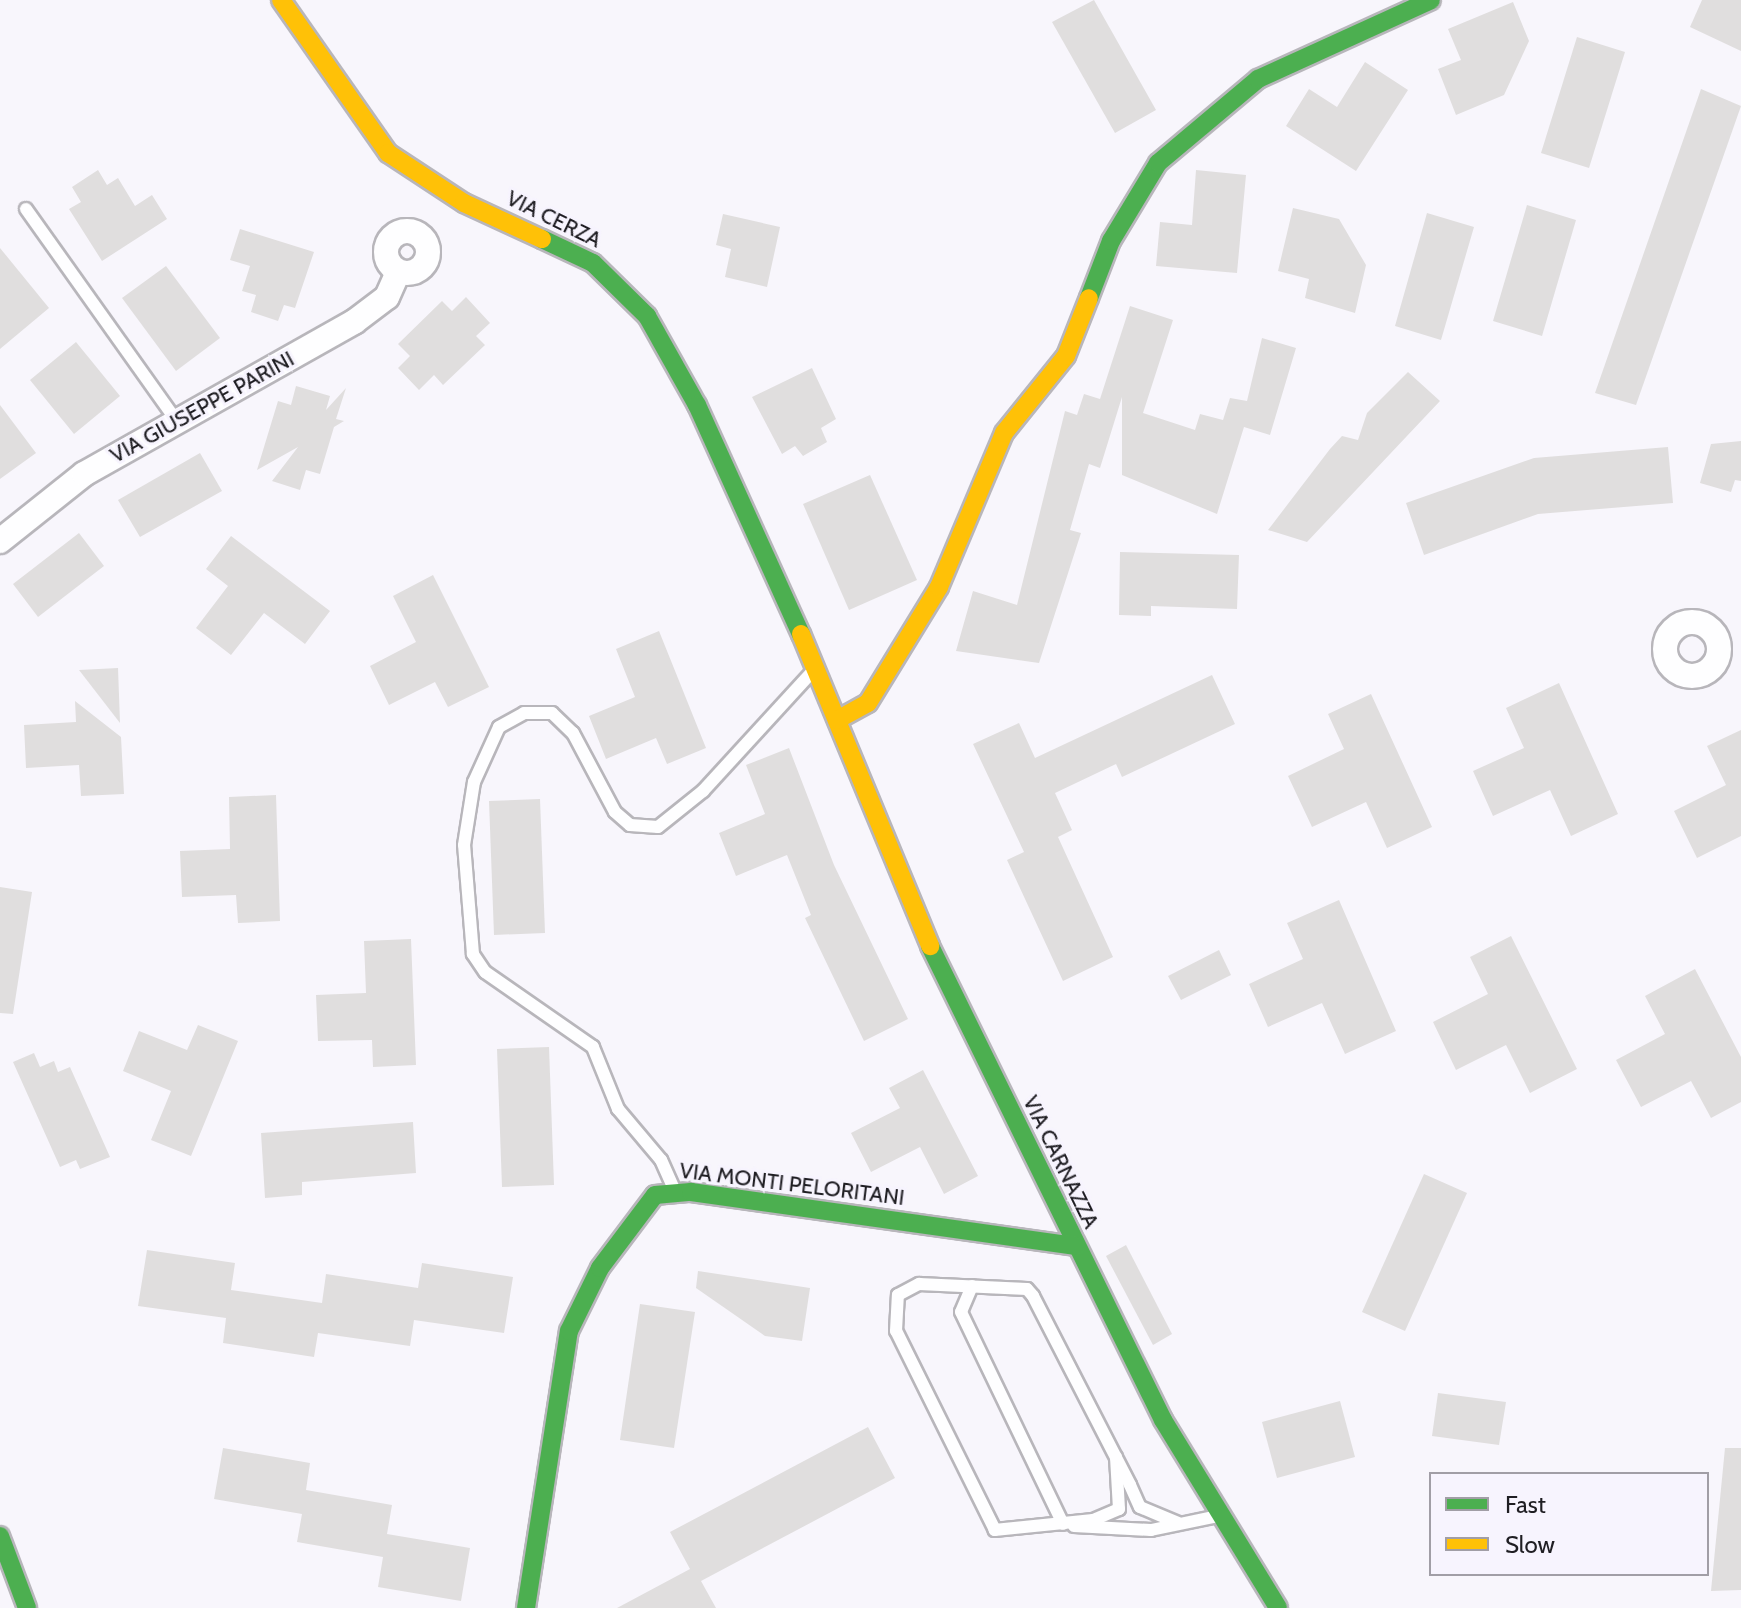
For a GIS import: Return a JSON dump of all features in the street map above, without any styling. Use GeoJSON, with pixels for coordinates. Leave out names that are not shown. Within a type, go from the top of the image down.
{"type":"FeatureCollection","features":[{"type":"Feature","properties":{"kind":"main road","name":"VIA CERZA"},"geometry":{"type":"LineString","coordinates":[[281,0],[388,153],[464,203],[593,263],[647,316],[697,405],[837,720]]}},
{"type":"Feature","properties":{"kind":"main road"},"geometry":{"type":"LineString","coordinates":[[837,720],[868,703],[939,587],[1004,433],[1066,356],[1111,241],[1158,163],[1258,79],[1431,0]]}},
{"type":"Feature","properties":{"kind":"main road","name":"VIA CARNAZZA"},"geometry":{"type":"LineString","coordinates":[[837,720],[941,972],[1076,1246],[1163,1420],[1278,1608]]}},
{"type":"Feature","properties":{"kind":"main road","name":"VIA MONTI PELORITANI"},"geometry":{"type":"LineString","coordinates":[[526,1608],[569,1331],[609,1256],[655,1195],[674,1190],[1076,1246]]}},
{"type":"Feature","properties":{"kind":"main road"},"geometry":{"type":"LineString","coordinates":[[0,1536],[27,1608]]}},
{"type":"Feature","properties":{"kind":"street","name":"VIA GIUSEPPE PARINI"},"geometry":{"type":"LineString","coordinates":[[0,540],[84,474],[175,419],[354,322],[387,297],[398,272]]}},
{"type":"Feature","properties":{"kind":"lane"},"geometry":{"type":"LineString","coordinates":[[26,209],[175,419]]}},
{"type":"Feature","properties":{"kind":"lane"},"geometry":{"type":"LineString","coordinates":[[674,1190],[661,1160],[618,1109],[593,1047],[485,972],[473,954],[464,845],[474,782],[499,727],[524,713],[552,713],[573,733],[615,812],[630,825],[658,827],[703,791],[814,663]]}},
{"type":"Feature","properties":{"kind":"lane"},"geometry":{"type":"LineString","coordinates":[[972,1286],[961,1312],[1063,1524]]}},
{"type":"Feature","properties":{"kind":"lane"},"geometry":{"type":"LineString","coordinates":[[1178,1523],[1140,1507],[1033,1296],[1019,1286],[907,1288],[893,1307],[896,1331],[989,1525],[1063,1524],[1151,1530],[1221,1515]]}},
{"type":"Feature","properties":{"kind":"lane"},"geometry":{"type":"LineString","coordinates":[[1063,1524],[1119,1509],[1116,1457]]}},
{"type":"Feature","properties":{"kind":"building"},"geometry":{"type":"Polygon","coordinates":[[[1094,0],[1156,110],[1115,133],[1052,22],[1094,0]]]}},
{"type":"Feature","properties":{"kind":"building"},"geometry":{"type":"Polygon","coordinates":[[[1702,0],[1741,0],[1741,51],[1690,27],[1702,0]]]}},
{"type":"Feature","properties":{"kind":"building"},"geometry":{"type":"Polygon","coordinates":[[[1513,2],[1529,41],[1504,95],[1456,115],[1438,69],[1461,60],[1448,29],[1513,2]]]}},
{"type":"Feature","properties":{"kind":"building"},"geometry":{"type":"Polygon","coordinates":[[[1577,37],[1625,52],[1589,168],[1541,153],[1577,37]]]}},
{"type":"Feature","properties":{"kind":"building"},"geometry":{"type":"Polygon","coordinates":[[[1365,62],[1408,90],[1356,171],[1286,126],[1309,89],[1337,107],[1365,62]]]}},
{"type":"Feature","properties":{"kind":"building"},"geometry":{"type":"Polygon","coordinates":[[[1701,89],[1741,106],[1636,405],[1595,393],[1701,89]]]}},
{"type":"Feature","properties":{"kind":"building"},"geometry":{"type":"Polygon","coordinates":[[[98,170],[107,185],[118,178],[135,206],[152,195],[167,219],[102,261],[69,209],[81,202],[72,187],[98,170]]]}},
{"type":"Feature","properties":{"kind":"building"},"geometry":{"type":"Polygon","coordinates":[[[1196,170],[1246,175],[1237,273],[1156,266],[1160,222],[1192,225],[1196,170]]]}},
{"type":"Feature","properties":{"kind":"building"},"geometry":{"type":"Polygon","coordinates":[[[1527,205],[1576,220],[1542,336],[1493,321],[1527,205]]]}},
{"type":"Feature","properties":{"kind":"building"},"geometry":{"type":"Polygon","coordinates":[[[1293,208],[1339,219],[1366,265],[1355,313],[1305,298],[1309,279],[1278,271],[1293,208]]]}},
{"type":"Feature","properties":{"kind":"building"},"geometry":{"type":"Polygon","coordinates":[[[1427,213],[1474,227],[1441,340],[1395,326],[1427,213]]]}},
{"type":"Feature","properties":{"kind":"building"},"geometry":{"type":"Polygon","coordinates":[[[723,214],[780,227],[767,287],[725,277],[731,249],[716,245],[723,214]]]}},
{"type":"Feature","properties":{"kind":"building"},"geometry":{"type":"Polygon","coordinates":[[[240,229],[314,252],[295,308],[284,305],[278,321],[251,312],[256,295],[242,291],[250,266],[230,260],[240,229]]]}},
{"type":"Feature","properties":{"kind":"building"},"geometry":{"type":"Polygon","coordinates":[[[0,248],[49,308],[0,349],[0,248]]]}},
{"type":"Feature","properties":{"kind":"building"},"geometry":{"type":"Polygon","coordinates":[[[166,266],[220,338],[176,371],[122,298],[166,266]]]}},
{"type":"Feature","properties":{"kind":"building"},"geometry":{"type":"Polygon","coordinates":[[[466,297],[490,323],[476,336],[485,345],[443,385],[434,375],[419,390],[398,368],[410,356],[398,344],[442,301],[452,311],[466,297]]]}},
{"type":"Feature","properties":{"kind":"building"},"geometry":{"type":"Polygon","coordinates":[[[1130,306],[1173,320],[1143,413],[1195,430],[1200,414],[1223,420],[1230,398],[1247,401],[1262,338],[1296,348],[1270,435],[1244,427],[1217,514],[1122,475],[1122,397],[1100,468],[1089,464],[1070,530],[1081,533],[1039,663],[956,651],[973,591],[1017,605],[1065,411],[1077,415],[1084,394],[1100,399],[1130,306]]]}},
{"type":"Feature","properties":{"kind":"building"},"geometry":{"type":"Polygon","coordinates":[[[76,342],[120,396],[74,434],[30,380],[76,342]]]}},
{"type":"Feature","properties":{"kind":"building"},"geometry":{"type":"Polygon","coordinates":[[[812,368],[836,419],[821,428],[827,442],[803,456],[795,446],[782,454],[752,397],[812,368]]]}},
{"type":"Feature","properties":{"kind":"building"},"geometry":{"type":"Polygon","coordinates":[[[1408,372],[1440,401],[1307,542],[1268,530],[1342,436],[1358,440],[1367,413],[1408,372]]]}},
{"type":"Feature","properties":{"kind":"building"},"geometry":{"type":"Polygon","coordinates":[[[296,386],[330,396],[326,410],[346,388],[336,419],[344,421],[334,427],[320,474],[306,470],[300,490],[272,481],[298,447],[257,470],[278,401],[291,405],[296,386]]]}},
{"type":"Feature","properties":{"kind":"building"},"geometry":{"type":"Polygon","coordinates":[[[0,405],[36,453],[0,479],[0,405]]]}},
{"type":"Feature","properties":{"kind":"building"},"geometry":{"type":"Polygon","coordinates":[[[1741,441],[1741,481],[1735,480],[1731,492],[1700,483],[1711,444],[1741,441]]]}},
{"type":"Feature","properties":{"kind":"building"},"geometry":{"type":"Polygon","coordinates":[[[1668,447],[1673,503],[1538,514],[1424,555],[1406,503],[1534,458],[1668,447]]]}},
{"type":"Feature","properties":{"kind":"building"},"geometry":{"type":"Polygon","coordinates":[[[200,453],[222,491],[140,537],[118,500],[200,453]]]}},
{"type":"Feature","properties":{"kind":"building"},"geometry":{"type":"Polygon","coordinates":[[[870,475],[917,580],[849,610],[803,504],[870,475]]]}},
{"type":"Feature","properties":{"kind":"building"},"geometry":{"type":"Polygon","coordinates":[[[79,533],[104,566],[38,617],[13,584],[79,533]]]}},
{"type":"Feature","properties":{"kind":"building"},"geometry":{"type":"Polygon","coordinates":[[[231,536],[330,611],[305,644],[264,613],[231,655],[196,628],[228,586],[206,569],[231,536]]]}},
{"type":"Feature","properties":{"kind":"building"},"geometry":{"type":"Polygon","coordinates":[[[1120,552],[1239,555],[1237,609],[1151,606],[1151,616],[1119,615],[1120,552]]]}},
{"type":"Feature","properties":{"kind":"building"},"geometry":{"type":"Polygon","coordinates":[[[433,575],[489,687],[448,707],[435,682],[389,705],[370,666],[416,642],[393,596],[433,575]]]}},
{"type":"Feature","properties":{"kind":"building"},"geometry":{"type":"Polygon","coordinates":[[[659,631],[706,748],[667,764],[656,738],[606,759],[589,716],[635,697],[616,649],[659,631]]]}},
{"type":"Feature","properties":{"kind":"building"},"geometry":{"type":"Polygon","coordinates":[[[118,668],[120,723],[79,670],[118,668]]]}},
{"type":"Feature","properties":{"kind":"building"},"geometry":{"type":"Polygon","coordinates":[[[1212,675],[1235,724],[1122,777],[1116,764],[1055,793],[1072,830],[1058,837],[1113,957],[1063,981],[1007,860],[1024,852],[973,744],[1019,723],[1035,758],[1212,675]]]}},
{"type":"Feature","properties":{"kind":"building"},"geometry":{"type":"Polygon","coordinates":[[[1559,683],[1618,814],[1571,836],[1550,790],[1493,816],[1473,771],[1524,748],[1506,708],[1559,683]]]}},
{"type":"Feature","properties":{"kind":"building"},"geometry":{"type":"Polygon","coordinates":[[[1371,694],[1432,827],[1387,848],[1366,802],[1312,827],[1288,776],[1344,749],[1328,714],[1371,694]]]}},
{"type":"Feature","properties":{"kind":"building"},"geometry":{"type":"Polygon","coordinates":[[[75,701],[121,737],[124,794],[81,796],[79,765],[26,768],[24,725],[76,722],[75,701]]]}},
{"type":"Feature","properties":{"kind":"building"},"geometry":{"type":"Polygon","coordinates":[[[1741,730],[1741,836],[1697,858],[1674,811],[1726,785],[1707,746],[1741,730]]]}},
{"type":"Feature","properties":{"kind":"building"},"geometry":{"type":"Polygon","coordinates":[[[789,748],[834,865],[908,1019],[864,1041],[805,918],[811,915],[787,855],[736,876],[719,833],[765,814],[746,765],[789,748]]]}},
{"type":"Feature","properties":{"kind":"building"},"geometry":{"type":"Polygon","coordinates":[[[276,795],[280,921],[238,923],[236,895],[182,897],[180,851],[230,849],[229,797],[276,795]]]}},
{"type":"Feature","properties":{"kind":"building"},"geometry":{"type":"Polygon","coordinates":[[[540,799],[545,933],[494,935],[489,801],[540,799]]]}},
{"type":"Feature","properties":{"kind":"building"},"geometry":{"type":"Polygon","coordinates":[[[0,887],[32,892],[13,1014],[0,1013],[0,887]]]}},
{"type":"Feature","properties":{"kind":"building"},"geometry":{"type":"Polygon","coordinates":[[[1339,900],[1396,1031],[1345,1054],[1322,1003],[1268,1027],[1249,984],[1303,959],[1287,923],[1339,900]]]}},
{"type":"Feature","properties":{"kind":"building"},"geometry":{"type":"Polygon","coordinates":[[[1511,936],[1577,1069],[1530,1093],[1506,1045],[1456,1070],[1433,1022],[1488,994],[1470,957],[1511,936]]]}},
{"type":"Feature","properties":{"kind":"building"},"geometry":{"type":"Polygon","coordinates":[[[411,939],[416,1065],[373,1067],[372,1040],[318,1041],[316,995],[366,993],[364,941],[411,939]]]}},
{"type":"Feature","properties":{"kind":"building"},"geometry":{"type":"Polygon","coordinates":[[[1219,950],[1231,975],[1181,1000],[1168,976],[1219,950]]]}},
{"type":"Feature","properties":{"kind":"building"},"geometry":{"type":"Polygon","coordinates":[[[1695,969],[1741,1057],[1741,1102],[1711,1118],[1691,1081],[1641,1107],[1616,1060],[1665,1034],[1645,996],[1695,969]]]}},
{"type":"Feature","properties":{"kind":"building"},"geometry":{"type":"Polygon","coordinates":[[[198,1025],[238,1041],[191,1156],[151,1140],[171,1091],[123,1071],[139,1031],[187,1050],[198,1025]]]}},
{"type":"Feature","properties":{"kind":"building"},"geometry":{"type":"Polygon","coordinates":[[[549,1047],[554,1185],[502,1187],[497,1049],[549,1047]]]}},
{"type":"Feature","properties":{"kind":"building"},"geometry":{"type":"Polygon","coordinates":[[[34,1053],[40,1067],[54,1061],[58,1072],[70,1067],[110,1157],[80,1169],[76,1160],[60,1167],[13,1062],[34,1053]]]}},
{"type":"Feature","properties":{"kind":"building"},"geometry":{"type":"Polygon","coordinates":[[[923,1070],[978,1176],[944,1194],[920,1147],[871,1172],[851,1133],[900,1108],[889,1088],[923,1070]]]}},
{"type":"Feature","properties":{"kind":"building"},"geometry":{"type":"Polygon","coordinates":[[[413,1122],[416,1173],[302,1182],[302,1195],[265,1198],[261,1133],[413,1122]]]}},
{"type":"Feature","properties":{"kind":"building"},"geometry":{"type":"Polygon","coordinates":[[[1424,1174],[1467,1193],[1405,1331],[1362,1312],[1424,1174]]]}},
{"type":"Feature","properties":{"kind":"building"},"geometry":{"type":"Polygon","coordinates":[[[1126,1245],[1172,1334],[1153,1345],[1106,1256],[1126,1245]]]}},
{"type":"Feature","properties":{"kind":"building"},"geometry":{"type":"Polygon","coordinates":[[[147,1250],[235,1263],[231,1290],[322,1303],[326,1274],[418,1288],[422,1263],[513,1277],[504,1333],[414,1320],[410,1346],[318,1333],[314,1357],[223,1343],[226,1318],[138,1306],[147,1250]]]}},
{"type":"Feature","properties":{"kind":"building"},"geometry":{"type":"Polygon","coordinates":[[[698,1271],[810,1288],[802,1341],[765,1336],[696,1288],[698,1271]]]}},
{"type":"Feature","properties":{"kind":"building"},"geometry":{"type":"Polygon","coordinates":[[[640,1304],[695,1312],[674,1448],[620,1440],[640,1304]]]}},
{"type":"Feature","properties":{"kind":"building"},"geometry":{"type":"Polygon","coordinates":[[[1438,1393],[1506,1402],[1499,1445],[1432,1436],[1438,1393]]]}},
{"type":"Feature","properties":{"kind":"building"},"geometry":{"type":"Polygon","coordinates":[[[1340,1401],[1355,1457],[1277,1478],[1262,1422],[1340,1401]]]}},
{"type":"Feature","properties":{"kind":"building"},"geometry":{"type":"Polygon","coordinates":[[[868,1427],[895,1478],[701,1581],[716,1608],[617,1608],[690,1569],[670,1532],[868,1427]]]}},
{"type":"Feature","properties":{"kind":"building"},"geometry":{"type":"Polygon","coordinates":[[[223,1448],[310,1463],[306,1490],[392,1505],[387,1534],[470,1548],[461,1601],[378,1587],[383,1557],[297,1542],[302,1514],[214,1499],[223,1448]]]}},
{"type":"Feature","properties":{"kind":"building"},"geometry":{"type":"Polygon","coordinates":[[[1725,1448],[1741,1448],[1741,1590],[1711,1591],[1725,1448]]]}},
{"type":"Feature","properties":{"kind":"traffic: fast"},"geometry":{"type":"LineString","coordinates":[[1089,298],[1111,241],[1158,163],[1258,79],[1431,0]]}},
{"type":"Feature","properties":{"kind":"traffic: fast"},"geometry":{"type":"LineString","coordinates":[[542,239],[593,263],[647,316],[697,405],[801,634]]}},
{"type":"Feature","properties":{"kind":"traffic: fast"},"geometry":{"type":"LineString","coordinates":[[930,946],[1163,1420],[1278,1608]]}},
{"type":"Feature","properties":{"kind":"traffic: fast"},"geometry":{"type":"LineString","coordinates":[[526,1608],[569,1331],[600,1268],[655,1195],[691,1192],[1076,1246]]}},
{"type":"Feature","properties":{"kind":"traffic: fast"},"geometry":{"type":"LineString","coordinates":[[0,1536],[27,1608]]}},
{"type":"Feature","properties":{"kind":"traffic: slow"},"geometry":{"type":"LineString","coordinates":[[281,0],[388,153],[464,203],[542,239]]}},
{"type":"Feature","properties":{"kind":"traffic: slow"},"geometry":{"type":"LineString","coordinates":[[837,720],[868,703],[939,587],[1004,433],[1066,356],[1089,298]]}},
{"type":"Feature","properties":{"kind":"traffic: slow"},"geometry":{"type":"LineString","coordinates":[[801,634],[930,946]]}}]}
